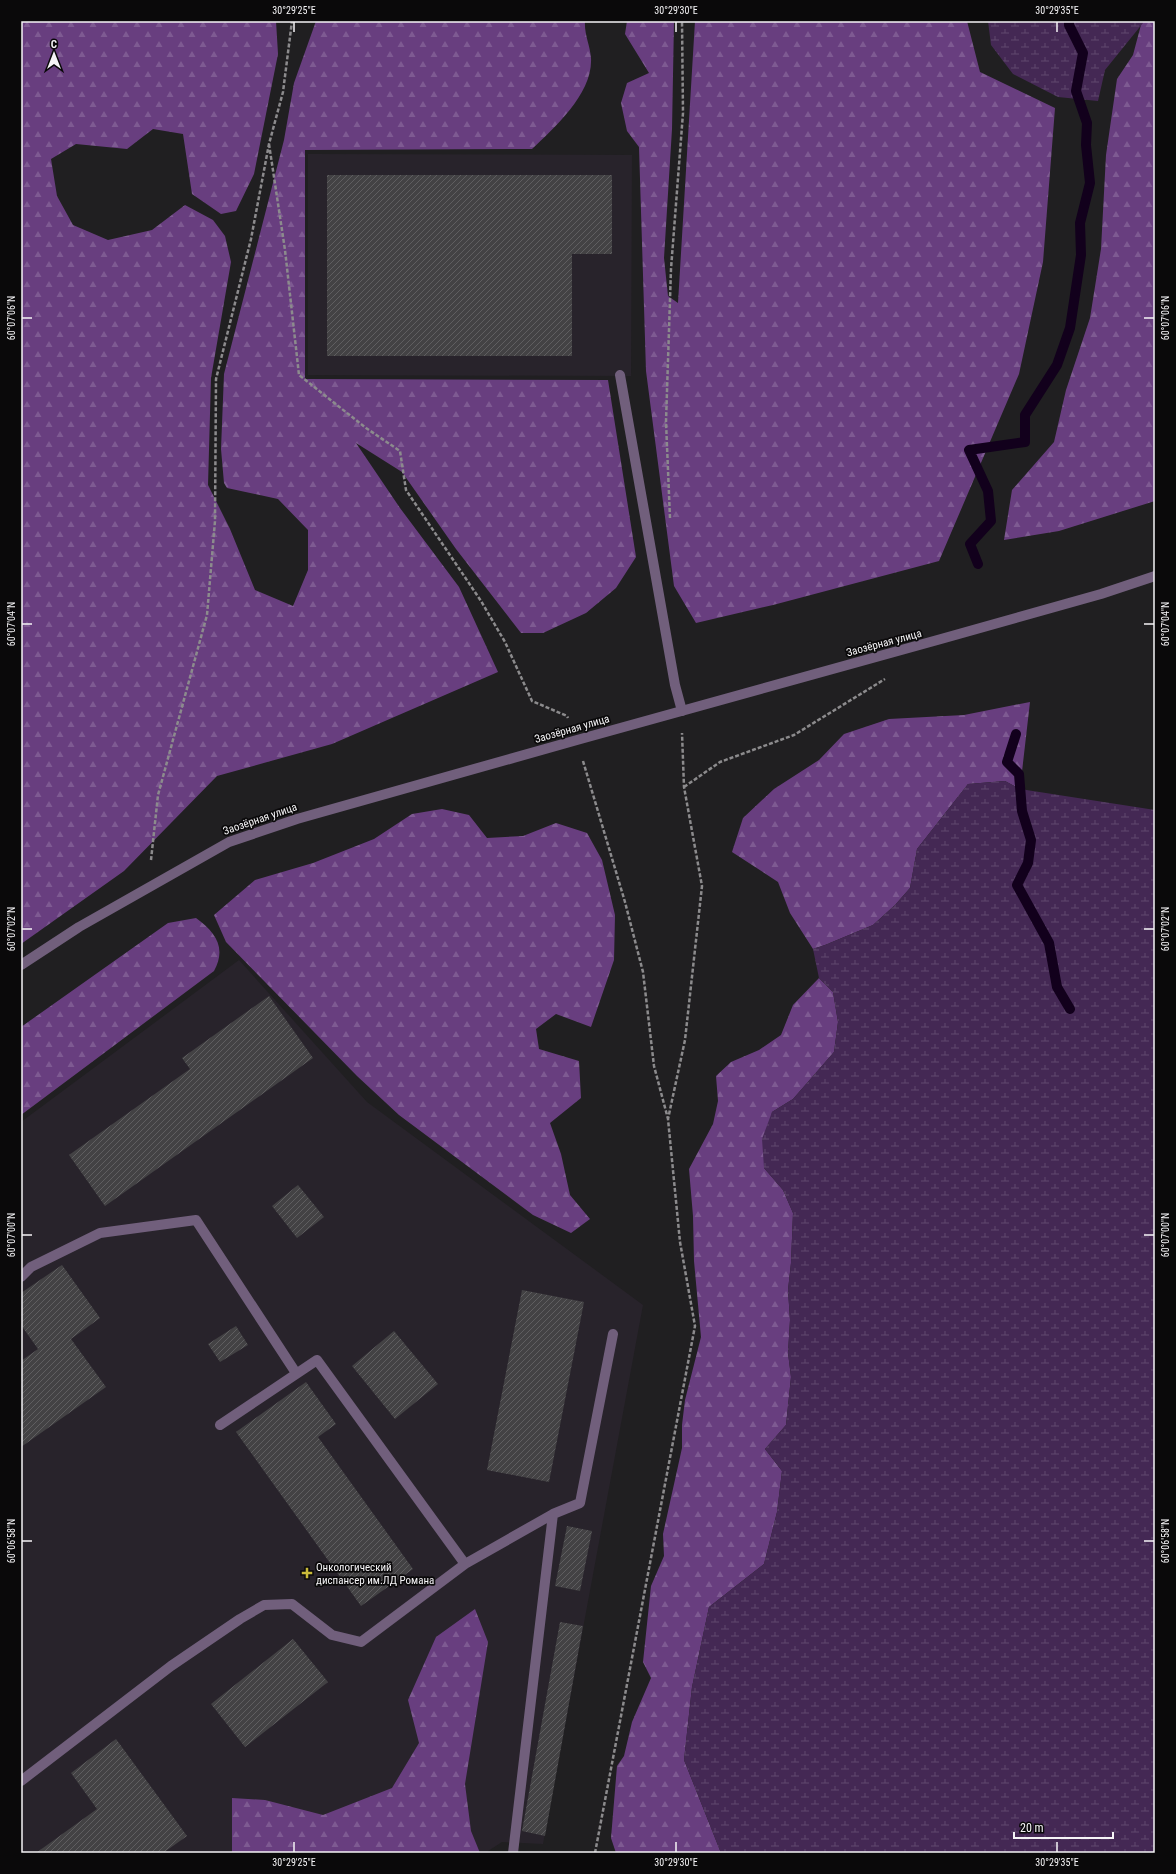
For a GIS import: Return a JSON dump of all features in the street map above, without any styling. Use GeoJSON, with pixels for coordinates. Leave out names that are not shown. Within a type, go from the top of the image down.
{"type":"FeatureCollection","features":[{"type":"Feature","properties":{"kind":"street"},"geometry":{"type":"LineString","coordinates":[[620,375],[675,685],[682,711]]}},
{"type":"Feature","properties":{"kind":"street","name":"Заозёрная улица"},"geometry":{"type":"LineString","coordinates":[[21,965],[79,927],[229,842],[298,819],[1101,594],[1155,576]]}},
{"type":"Feature","properties":{"kind":"street"},"geometry":{"type":"LineString","coordinates":[[21,1277],[31,1267],[100,1233],[196,1220],[296,1373]]}},
{"type":"Feature","properties":{"kind":"street"},"geometry":{"type":"LineString","coordinates":[[21,1781],[171,1666],[240,1619],[264,1605],[292,1604],[332,1635],[361,1642],[465,1564],[553,1514],[580,1503],[613,1334]]}},
{"type":"Feature","properties":{"kind":"street"},"geometry":{"type":"LineString","coordinates":[[220,1425],[317,1360],[465,1564]]}},
{"type":"Feature","properties":{"kind":"street"},"geometry":{"type":"LineString","coordinates":[[513,1853],[553,1514]]}},
{"type":"Feature","properties":{"kind":"path"},"geometry":{"type":"LineString","coordinates":[[151,862],[158,795],[207,615],[215,521],[216,379],[251,239],[269,144],[283,92],[292,21]]}},
{"type":"Feature","properties":{"kind":"path"},"geometry":{"type":"LineString","coordinates":[[670,523],[666,422],[672,269],[683,113],[682,21]]}},
{"type":"Feature","properties":{"kind":"path"},"geometry":{"type":"LineString","coordinates":[[269,144],[285,250],[299,375],[366,428],[400,451],[406,490],[482,602],[505,642],[532,700],[567,716],[577,740],[621,887],[644,972],[654,1066],[668,1119],[680,1242],[695,1326],[595,1853]]}},
{"type":"Feature","properties":{"kind":"path"},"geometry":{"type":"LineString","coordinates":[[684,787],[720,762],[794,735],[887,678]]}},
{"type":"Feature","properties":{"kind":"path"},"geometry":{"type":"LineString","coordinates":[[668,1119],[685,1040],[702,886],[684,787],[682,711]]}},
{"type":"Feature","properties":{"kind":"shaded area"},"geometry":{"type":"Polygon","coordinates":[[[308,154],[632,155],[631,376],[308,375],[308,154]]]}},
{"type":"Feature","properties":{"kind":"shaded area","name":"Онкологический диспансер им.ЛД Романа"},"geometry":{"type":"Polygon","coordinates":[[[239,960],[367,1102],[643,1305],[543,1844],[502,1842],[485,1853],[21,1853],[21,1122],[239,960]]]}},
{"type":"Feature","properties":{"kind":"green space"},"geometry":{"type":"Polygon","coordinates":[[[21,21],[276,21],[278,54],[254,174],[236,211],[221,214],[192,194],[183,134],[153,129],[127,149],[76,144],[51,159],[57,196],[73,225],[108,240],[152,230],[185,205],[213,220],[225,236],[231,262],[211,378],[208,485],[230,529],[255,590],[293,606],[308,570],[308,530],[278,499],[227,488],[224,483],[221,449],[224,374],[284,140],[294,83],[316,21],[585,21],[585,30],[591,58],[590,71],[586,84],[571,108],[532,149],[305,150],[305,379],[608,380],[636,557],[616,588],[586,613],[543,633],[521,633],[456,549],[402,472],[356,443],[400,508],[459,587],[498,672],[332,744],[217,776],[124,871],[21,944],[21,21]]]}},
{"type":"Feature","properties":{"kind":"green space"},"geometry":{"type":"Polygon","coordinates":[[[627,21],[674,21],[672,129],[664,258],[668,296],[678,303],[695,21],[967,21],[980,72],[1055,108],[1043,262],[1019,374],[939,561],[773,605],[696,623],[674,586],[646,371],[639,147],[627,131],[621,103],[627,83],[649,73],[625,34],[627,21]]]}},
{"type":"Feature","properties":{"kind":"green space"},"geometry":{"type":"Polygon","coordinates":[[[988,21],[1142,21],[1143,23],[1105,70],[1098,101],[1058,97],[1013,74],[991,45],[988,21]]]}},
{"type":"Feature","properties":{"kind":"green space"},"geometry":{"type":"Polygon","coordinates":[[[1142,21],[1155,21],[1155,501],[1059,531],[1004,540],[1012,490],[1054,442],[1066,390],[1090,318],[1101,249],[1106,155],[1117,79],[1133,55],[1142,21]]]}},
{"type":"Feature","properties":{"kind":"green space"},"geometry":{"type":"Polygon","coordinates":[[[1030,702],[1020,789],[1005,781],[968,784],[917,849],[910,888],[895,905],[873,925],[813,949],[790,913],[778,882],[732,852],[743,818],[774,789],[819,760],[844,734],[889,719],[964,715],[1030,702]]]}},
{"type":"Feature","properties":{"kind":"green space"},"geometry":{"type":"Polygon","coordinates":[[[1005,781],[1020,789],[1155,810],[1155,1853],[721,1853],[684,1760],[692,1687],[709,1607],[764,1564],[777,1512],[782,1471],[765,1449],[786,1425],[791,1377],[788,1353],[790,1320],[788,1290],[791,1263],[793,1213],[783,1190],[764,1168],[762,1139],[772,1112],[793,1099],[834,1052],[838,1022],[833,992],[819,978],[813,949],[873,925],[895,905],[910,888],[917,849],[968,784],[1005,781]]]}},
{"type":"Feature","properties":{"kind":"green space"},"geometry":{"type":"Polygon","coordinates":[[[442,809],[469,815],[487,838],[523,836],[556,823],[587,833],[602,860],[615,915],[614,960],[591,1027],[556,1014],[536,1029],[539,1049],[579,1061],[581,1098],[550,1123],[561,1154],[570,1195],[590,1219],[571,1233],[533,1215],[399,1115],[357,1076],[226,942],[214,915],[255,880],[313,863],[374,839],[412,814],[442,809]]]}},
{"type":"Feature","properties":{"kind":"green space"},"geometry":{"type":"Polygon","coordinates":[[[196,918],[209,929],[217,941],[219,955],[214,971],[21,1115],[21,1027],[168,923],[196,918]]]}},
{"type":"Feature","properties":{"kind":"green space"},"geometry":{"type":"Polygon","coordinates":[[[819,978],[833,992],[838,1022],[834,1052],[793,1099],[772,1112],[764,1168],[783,1190],[793,1213],[791,1263],[788,1290],[790,1320],[788,1353],[791,1377],[786,1425],[765,1449],[782,1471],[777,1512],[764,1564],[709,1607],[692,1687],[684,1760],[721,1853],[616,1853],[611,1838],[617,1766],[624,1756],[632,1722],[651,1678],[643,1662],[651,1586],[664,1556],[663,1534],[682,1448],[682,1425],[685,1400],[701,1337],[694,1261],[693,1216],[689,1169],[713,1124],[718,1101],[716,1076],[731,1062],[759,1050],[781,1035],[793,1005],[819,978]]]}},
{"type":"Feature","properties":{"kind":"green space"},"geometry":{"type":"Polygon","coordinates":[[[475,1609],[488,1642],[465,1784],[471,1831],[480,1853],[232,1853],[232,1798],[265,1800],[323,1815],[392,1788],[419,1743],[408,1700],[436,1637],[475,1609]]]}},
{"type":"Feature","properties":{"kind":"building"},"geometry":{"type":"Polygon","coordinates":[[[327,175],[612,175],[612,254],[572,254],[572,356],[327,356],[327,175]]]}},
{"type":"Feature","properties":{"kind":"building"},"geometry":{"type":"Polygon","coordinates":[[[269,996],[313,1058],[105,1206],[69,1155],[190,1069],[182,1058],[269,996]]]}},
{"type":"Feature","properties":{"kind":"building"},"geometry":{"type":"Polygon","coordinates":[[[298,1185],[324,1217],[297,1238],[272,1206],[298,1185]]]}},
{"type":"Feature","properties":{"kind":"building"},"geometry":{"type":"Polygon","coordinates":[[[62,1265],[100,1318],[71,1339],[106,1387],[21,1447],[21,1361],[38,1349],[21,1325],[21,1293],[62,1265]]]}},
{"type":"Feature","properties":{"kind":"building"},"geometry":{"type":"Polygon","coordinates":[[[522,1290],[584,1302],[549,1482],[487,1470],[522,1290]]]}},
{"type":"Feature","properties":{"kind":"building"},"geometry":{"type":"Polygon","coordinates":[[[236,1326],[248,1345],[220,1362],[208,1344],[236,1326]]]}},
{"type":"Feature","properties":{"kind":"building"},"geometry":{"type":"Polygon","coordinates":[[[394,1331],[438,1384],[395,1419],[352,1366],[394,1331]]]}},
{"type":"Feature","properties":{"kind":"building"},"geometry":{"type":"Polygon","coordinates":[[[306,1382],[336,1424],[318,1437],[413,1569],[361,1606],[236,1432],[306,1382]]]}},
{"type":"Feature","properties":{"kind":"building"},"geometry":{"type":"Polygon","coordinates":[[[567,1526],[592,1531],[580,1591],[555,1586],[567,1526]]]}},
{"type":"Feature","properties":{"kind":"building"},"geometry":{"type":"Polygon","coordinates":[[[560,1622],[583,1626],[545,1836],[522,1831],[560,1622]]]}},
{"type":"Feature","properties":{"kind":"building"},"geometry":{"type":"Polygon","coordinates":[[[293,1639],[328,1682],[245,1747],[211,1704],[293,1639]]]}},
{"type":"Feature","properties":{"kind":"building"},"geometry":{"type":"Polygon","coordinates":[[[116,1739],[187,1836],[163,1853],[36,1853],[97,1809],[71,1773],[116,1739]]]}},
{"type":"Feature","properties":{"kind":"waterway"},"geometry":{"type":"LineString","coordinates":[[978,564],[970,544],[991,521],[988,491],[969,450],[1025,442],[1025,415],[1057,365],[1070,328],[1081,255],[1080,223],[1090,183],[1086,145],[1087,123],[1076,91],[1083,53],[1069,25],[1069,21]]}},
{"type":"Feature","properties":{"kind":"waterway"},"geometry":{"type":"LineString","coordinates":[[1016,734],[1007,762],[1019,774],[1022,811],[1031,840],[1028,863],[1017,885],[1049,943],[1057,987],[1070,1009]]}},
{"type":"Feature","properties":{"kind":"place","name":"Онкологический диспансер им.ЛД Романа"},"geometry":{"type":"Point","coordinates":[307,1573]}}]}
